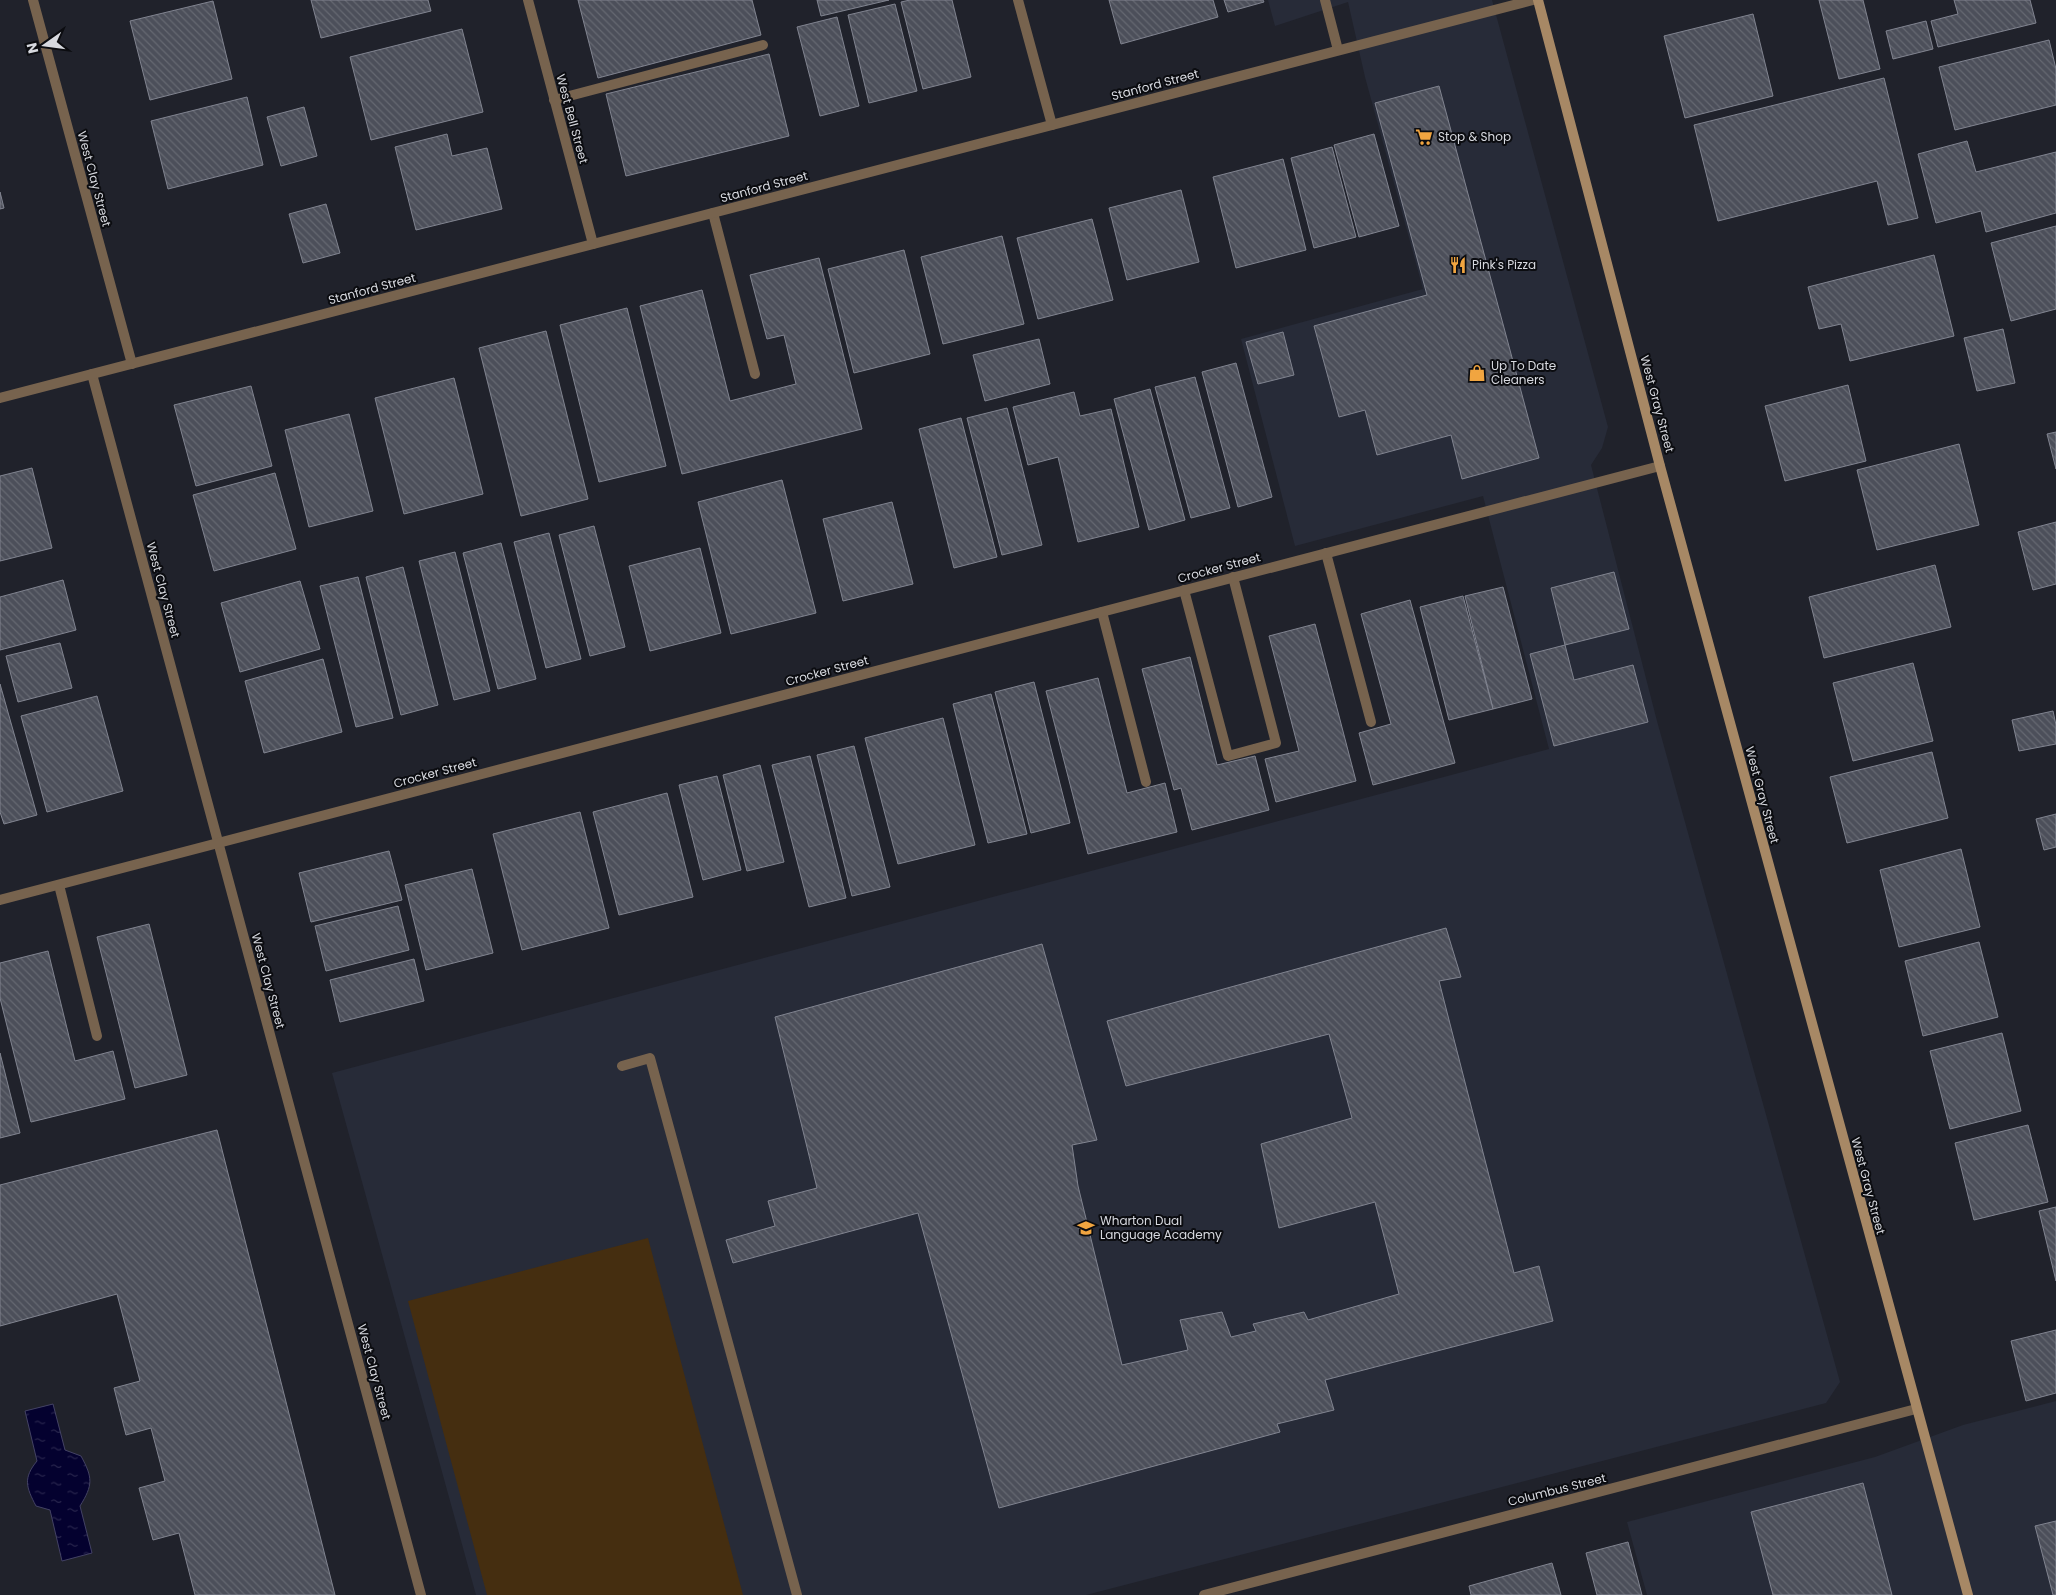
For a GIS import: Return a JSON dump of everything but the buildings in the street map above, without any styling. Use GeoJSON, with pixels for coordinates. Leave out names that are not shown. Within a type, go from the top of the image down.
{"type":"FeatureCollection","features":[{"type":"Feature","properties":{"kind":"main road","name":"West Gray Street"},"geometry":{"type":"LineString","coordinates":[[1538,0],[1660,466],[1968,1595]]}},
{"type":"Feature","properties":{"kind":"street","name":"West Clay Street"},"geometry":{"type":"LineString","coordinates":[[33,0],[132,364]]}},
{"type":"Feature","properties":{"kind":"street","name":"West Bell Street"},"geometry":{"type":"LineString","coordinates":[[528,0],[593,244]]}},
{"type":"Feature","properties":{"kind":"street"},"geometry":{"type":"LineString","coordinates":[[1018,0],[1052,125]]}},
{"type":"Feature","properties":{"kind":"street"},"geometry":{"type":"LineString","coordinates":[[1325,0],[1338,50]]}},
{"type":"Feature","properties":{"kind":"street","name":"Stanford Street"},"geometry":{"type":"LineString","coordinates":[[0,398],[1533,0]]}},
{"type":"Feature","properties":{"kind":"street"},"geometry":{"type":"LineString","coordinates":[[554,100],[763,45]]}},
{"type":"Feature","properties":{"kind":"street"},"geometry":{"type":"LineString","coordinates":[[712,213],[755,374]]}},
{"type":"Feature","properties":{"kind":"street","name":"West Clay Street"},"geometry":{"type":"LineString","coordinates":[[92,374],[421,1595]]}},
{"type":"Feature","properties":{"kind":"street","name":"Crocker Street"},"geometry":{"type":"LineString","coordinates":[[0,900],[1660,466]]}},
{"type":"Feature","properties":{"kind":"street"},"geometry":{"type":"LineString","coordinates":[[1326,553],[1371,722]]}},
{"type":"Feature","properties":{"kind":"street"},"geometry":{"type":"LineString","coordinates":[[1184,590],[1228,756],[1276,743],[1233,578]]}},
{"type":"Feature","properties":{"kind":"street"},"geometry":{"type":"LineString","coordinates":[[1102,612],[1146,782]]}},
{"type":"Feature","properties":{"kind":"street"},"geometry":{"type":"LineString","coordinates":[[59,885],[97,1036]]}},
{"type":"Feature","properties":{"kind":"street"},"geometry":{"type":"LineString","coordinates":[[622,1066],[650,1058],[797,1595]]}},
{"type":"Feature","properties":{"kind":"street","name":"Columbus Street"},"geometry":{"type":"LineString","coordinates":[[1204,1595],[1916,1409]]}},
{"type":"Feature","properties":{"kind":"shaded area","name":"Wharton Dual Language Academy"},"geometry":{"type":"Polygon","coordinates":[[[1268,0],[1492,0],[1608,427],[1602,448],[1591,465],[1657,721],[1840,1382],[1826,1403],[1086,1595],[476,1595],[332,1073],[1549,749],[1483,496],[1295,546],[1241,339],[1423,289],[1365,77],[1348,2],[1275,26],[1268,0]]]}},
{"type":"Feature","properties":{"kind":"shaded area"},"geometry":{"type":"Polygon","coordinates":[[[648,1238],[743,1595],[487,1595],[408,1301],[648,1238]]]}},
{"type":"Feature","properties":{"kind":"shaded area"},"geometry":{"type":"Polygon","coordinates":[[[2056,1401],[2056,1595],[1647,1595],[1627,1522],[1875,1457],[1963,1425],[2056,1401]]]}},
{"type":"Feature","properties":{"kind":"water"},"geometry":{"type":"Polygon","coordinates":[[[53,1404],[65,1450],[81,1456],[88,1470],[90,1481],[80,1506],[92,1553],[62,1561],[50,1510],[36,1506],[28,1488],[28,1478],[37,1461],[25,1411],[53,1404]]]}},
{"type":"Feature","properties":{"kind":"place","name":"Stop & Shop"},"geometry":{"type":"Point","coordinates":[1424,137]}},
{"type":"Feature","properties":{"kind":"place","name":"Pink's Pizza"},"geometry":{"type":"Point","coordinates":[1458,265]}},
{"type":"Feature","properties":{"kind":"place","name":"Up To Date Cleaners"},"geometry":{"type":"Point","coordinates":[1477,373]}},
{"type":"Feature","properties":{"kind":"place","name":"Wharton Dual Language Academy"},"geometry":{"type":"Point","coordinates":[1086,1228]}}]}
